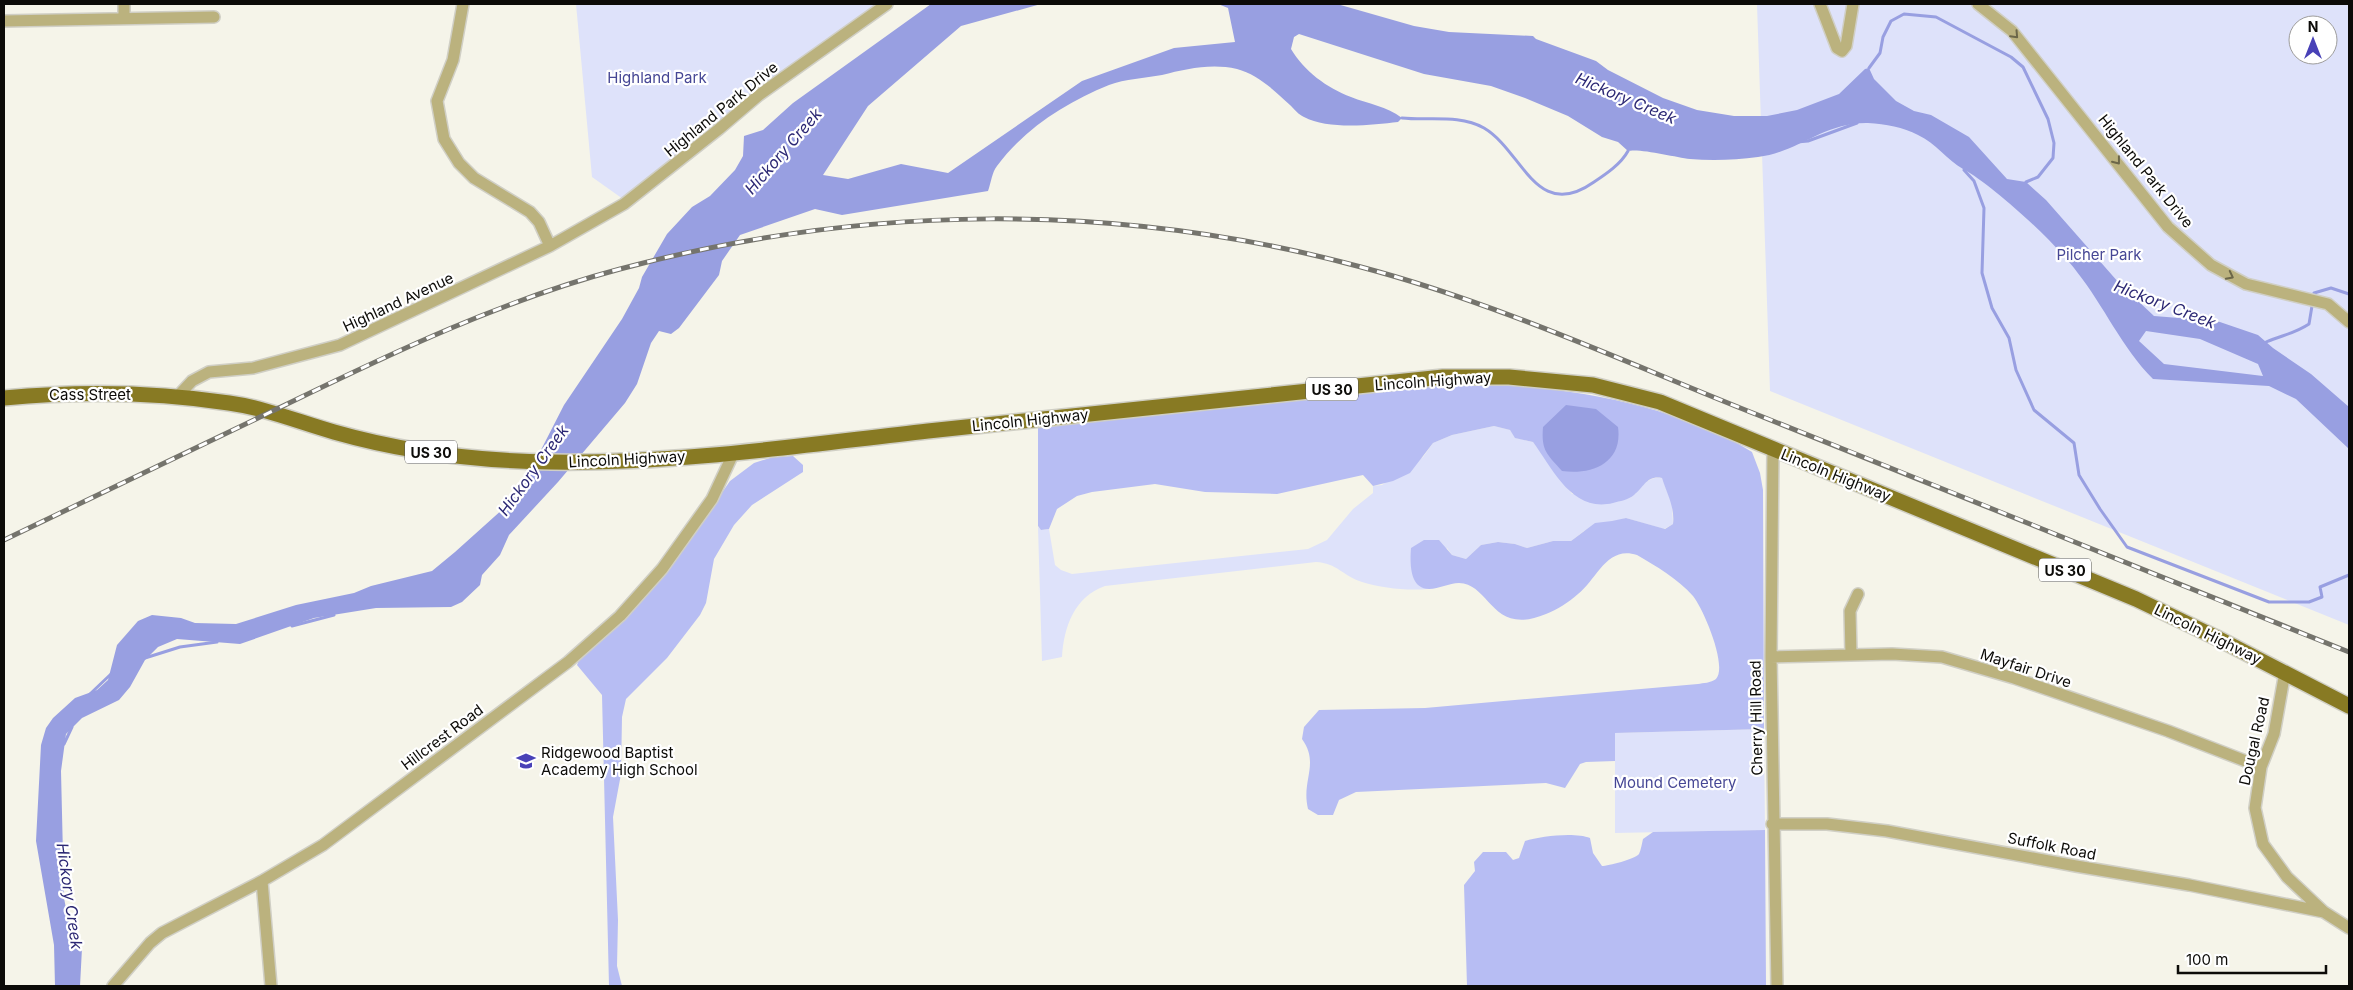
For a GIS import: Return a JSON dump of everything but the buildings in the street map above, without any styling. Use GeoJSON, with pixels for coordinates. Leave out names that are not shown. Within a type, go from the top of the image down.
{"type":"FeatureCollection","features":[{"type":"Feature","properties":{"kind":"main road","name":"Lincoln Highway"},"geometry":{"type":"LineString","coordinates":[[176,398],[232,403],[288,417],[336,433],[397,446],[456,456],[527,462],[609,461],[734,452],[1443,377],[1509,377],[1592,385],[1660,402],[2136,599],[2285,672],[2349,706]]}},
{"type":"Feature","properties":{"kind":"main road","name":"Cass Street"},"geometry":{"type":"LineString","coordinates":[[4,398],[42,394],[124,393],[176,398]]}},
{"type":"Feature","properties":{"kind":"street"},"geometry":{"type":"LineString","coordinates":[[124,4],[124,18]]}},
{"type":"Feature","properties":{"kind":"street"},"geometry":{"type":"LineString","coordinates":[[463,4],[453,60],[437,101],[444,138],[459,163],[474,178],[530,212],[539,222],[550,246]]}},
{"type":"Feature","properties":{"kind":"street","name":"Highland Park Drive"},"geometry":{"type":"LineString","coordinates":[[624,204],[720,130],[759,95],[887,4]]}},
{"type":"Feature","properties":{"kind":"street"},"geometry":{"type":"LineString","coordinates":[[1820,4],[1837,48],[1842,51],[1846,46],[1853,4]]}},
{"type":"Feature","properties":{"kind":"street","name":"Highland Park Drive"},"geometry":{"type":"LineString","coordinates":[[1978,4],[2012,31],[2168,227],[2210,265],[2246,284],[2328,304],[2349,322]]}},
{"type":"Feature","properties":{"kind":"street"},"geometry":{"type":"LineString","coordinates":[[4,21],[214,17]]}},
{"type":"Feature","properties":{"kind":"street","name":"Highland Avenue"},"geometry":{"type":"LineString","coordinates":[[176,398],[192,381],[209,372],[253,368],[340,345],[550,246],[624,204]]}},
{"type":"Feature","properties":{"kind":"street","name":"Cherry Hill Road"},"geometry":{"type":"LineString","coordinates":[[1773,449],[1770,658],[1772,824],[1777,986]]}},
{"type":"Feature","properties":{"kind":"street","name":"Hillcrest Road"},"geometry":{"type":"LineString","coordinates":[[113,986],[150,943],[162,933],[262,881],[323,844],[568,662],[620,616],[662,569],[712,500],[734,452]]}},
{"type":"Feature","properties":{"kind":"street"},"geometry":{"type":"LineString","coordinates":[[1851,655],[1850,611],[1858,594]]}},
{"type":"Feature","properties":{"kind":"street","name":"Mayfair Drive"},"geometry":{"type":"LineString","coordinates":[[1770,658],[1892,654],[1942,658],[2014,678],[2168,731],[2261,768]]}},
{"type":"Feature","properties":{"kind":"street","name":"Dougal Road"},"geometry":{"type":"LineString","coordinates":[[2285,672],[2274,734],[2261,768],[2255,808],[2263,844],[2287,877],[2324,912],[2349,928]]}},
{"type":"Feature","properties":{"kind":"street","name":"Suffolk Road"},"geometry":{"type":"LineString","coordinates":[[1772,824],[1827,824],[1888,831],[2076,866],[2190,884],[2324,912]]}},
{"type":"Feature","properties":{"kind":"street"},"geometry":{"type":"LineString","coordinates":[[262,881],[271,986]]}},
{"type":"Feature","properties":{"kind":"green space","name":"Highland Park"},"geometry":{"type":"Polygon","coordinates":[[[576,4],[876,4],[755,91],[623,199],[592,177],[576,4]]]}},
{"type":"Feature","properties":{"kind":"green space","name":"Pilcher Park"},"geometry":{"type":"Polygon","coordinates":[[[1757,4],[2349,4],[2349,625],[1770,391],[1757,4]]]}},
{"type":"Feature","properties":{"kind":"green space"},"geometry":{"type":"Polygon","coordinates":[[[1494,426],[1510,430],[1516,438],[1533,442],[1572,494],[1635,494],[1653,478],[1662,478],[1672,504],[1673,524],[1664,529],[1626,518],[1584,531],[1571,541],[1553,541],[1527,548],[1498,542],[1481,545],[1466,559],[1452,555],[1447,548],[1417,583],[1428,589],[1420,590],[1386,587],[1362,582],[1335,567],[1316,562],[1105,586],[1094,591],[1078,605],[1068,624],[1062,657],[1042,661],[1038,527],[1042,530],[1049,529],[1055,565],[1061,570],[1072,574],[1308,549],[1327,540],[1353,509],[1373,493],[1373,486],[1382,485],[1423,457],[1433,443],[1452,435],[1494,426]]]}},
{"type":"Feature","properties":{"kind":"green space","name":"Mound Cemetery"},"geometry":{"type":"Polygon","coordinates":[[[1764,729],[1765,830],[1615,833],[1615,733],[1764,729]]]}},
{"type":"Feature","properties":{"kind":"shaded area"},"geometry":{"type":"Polygon","coordinates":[[[1472,382],[1543,388],[1617,400],[1688,421],[1722,435],[1752,452],[1760,473],[1763,490],[1764,729],[1615,733],[1615,761],[1580,764],[1565,788],[1546,783],[1356,792],[1339,800],[1333,815],[1318,815],[1308,809],[1306,799],[1310,756],[1302,739],[1304,727],[1319,710],[1425,708],[1698,684],[1716,679],[1719,672],[1717,650],[1708,624],[1697,602],[1674,578],[1637,555],[1627,553],[1610,559],[1585,588],[1571,600],[1550,612],[1528,619],[1514,619],[1503,615],[1470,586],[1459,583],[1433,589],[1422,588],[1414,580],[1412,574],[1411,548],[1424,540],[1439,540],[1452,555],[1466,559],[1481,545],[1498,542],[1527,548],[1553,541],[1571,541],[1595,523],[1626,518],[1665,529],[1673,524],[1673,518],[1672,506],[1662,478],[1649,480],[1634,495],[1624,500],[1599,504],[1586,501],[1575,495],[1556,476],[1533,442],[1515,438],[1510,430],[1494,426],[1452,435],[1433,443],[1410,473],[1393,481],[1373,486],[1363,475],[1277,494],[1205,492],[1155,484],[1092,492],[1077,496],[1057,509],[1049,529],[1041,530],[1038,526],[1038,424],[1472,382]]]}},
{"type":"Feature","properties":{"kind":"shaded area"},"geometry":{"type":"Polygon","coordinates":[[[793,456],[803,465],[803,472],[752,505],[734,525],[714,559],[706,603],[700,615],[667,658],[626,699],[622,717],[621,774],[613,817],[618,920],[617,966],[622,986],[609,986],[602,695],[577,665],[580,657],[687,543],[730,481],[754,463],[773,457],[793,456]]]}},
{"type":"Feature","properties":{"kind":"shaded area"},"geometry":{"type":"Polygon","coordinates":[[[1765,830],[1766,986],[1467,986],[1464,885],[1475,871],[1474,862],[1483,852],[1506,852],[1513,860],[1519,858],[1525,841],[1549,836],[1576,835],[1590,838],[1593,853],[1602,866],[1637,856],[1643,839],[1653,832],[1765,830]]]}},
{"type":"Feature","properties":{"kind":"water"},"geometry":{"type":"Polygon","coordinates":[[[931,4],[1041,4],[961,26],[868,106],[823,175],[848,179],[901,164],[948,173],[1082,81],[1174,48],[1235,42],[1228,8],[1218,4],[1337,4],[1414,26],[1449,32],[1533,36],[1536,39],[1596,61],[1608,70],[1663,98],[1697,110],[1734,116],[1767,116],[1797,110],[1839,94],[1865,69],[1869,68],[1874,79],[1896,101],[1914,111],[1931,115],[1969,137],[2007,179],[2026,182],[2046,200],[2119,283],[2154,316],[2217,321],[2258,335],[2273,348],[2311,374],[2349,407],[2349,449],[2296,399],[2269,386],[2153,379],[2122,340],[2087,285],[2054,246],[1991,188],[1957,165],[1930,142],[1906,130],[1881,124],[1852,124],[1838,127],[1773,154],[1741,159],[1698,160],[1633,150],[1628,151],[1618,142],[1602,137],[1568,116],[1525,98],[1491,86],[1424,74],[1299,34],[1294,37],[1291,49],[1302,65],[1317,78],[1342,93],[1384,108],[1402,118],[1398,122],[1376,124],[1350,126],[1325,124],[1302,116],[1278,94],[1244,71],[1227,67],[1189,69],[1115,83],[1062,108],[1034,128],[1008,152],[995,168],[988,191],[842,215],[815,209],[740,235],[722,261],[719,275],[679,328],[671,334],[659,331],[651,343],[637,384],[625,403],[558,482],[509,535],[500,555],[482,575],[480,585],[462,602],[451,607],[376,608],[314,618],[240,644],[177,639],[158,647],[145,660],[130,687],[119,700],[82,718],[66,734],[61,771],[64,898],[68,919],[82,948],[80,986],[55,986],[54,945],[36,841],[41,745],[46,728],[53,718],[75,698],[97,690],[108,680],[117,645],[138,621],[152,615],[181,618],[195,623],[236,624],[296,605],[354,593],[371,586],[432,571],[455,552],[504,508],[523,485],[564,405],[622,319],[639,288],[642,277],[667,234],[692,207],[710,196],[735,170],[743,156],[744,136],[763,130],[793,103],[931,4]],[[2146,331],[2139,341],[2164,364],[2263,376],[2258,364],[2200,339],[2146,331]]]}},
{"type":"Feature","properties":{"kind":"water"},"geometry":{"type":"Polygon","coordinates":[[[1566,405],[1596,409],[1618,427],[1616,450],[1603,464],[1584,471],[1562,471],[1546,452],[1543,442],[1543,427],[1566,405]]]}},
{"type":"Feature","properties":{"kind":"waterway"},"geometry":{"type":"LineString","coordinates":[[1869,68],[1880,53],[1883,37],[1891,21],[1904,14],[1936,17],[2011,57],[2023,67],[2048,119],[2054,143],[2053,158],[2038,177],[2026,182]]}},
{"type":"Feature","properties":{"kind":"waterway"},"geometry":{"type":"LineString","coordinates":[[1402,118],[1454,119],[1484,128],[1498,139],[1532,179],[1544,189],[1558,194],[1574,192],[1594,182],[1617,164],[1628,151]]}},
{"type":"Feature","properties":{"kind":"waterway","name":"Hickory Creek"},"geometry":{"type":"LineString","coordinates":[[1797,142],[1808,141],[1857,123]]}},
{"type":"Feature","properties":{"kind":"waterway"},"geometry":{"type":"LineString","coordinates":[[1964,170],[1974,181],[1984,208],[1982,273],[1992,308],[2009,338],[2016,370],[2034,410],[2074,443],[2079,475],[2127,547],[2269,602],[2309,602],[2322,597],[2320,587],[2349,575]]}},
{"type":"Feature","properties":{"kind":"waterway"},"geometry":{"type":"LineString","coordinates":[[2314,293],[2331,288],[2349,294]]}},
{"type":"Feature","properties":{"kind":"waterway"},"geometry":{"type":"LineString","coordinates":[[2266,342],[2309,324],[2312,306]]}},
{"type":"Feature","properties":{"kind":"waterway","name":"Hickory Creek"},"geometry":{"type":"LineString","coordinates":[[292,626],[334,615]]}},
{"type":"Feature","properties":{"kind":"waterway","name":"Hickory Creek"},"geometry":{"type":"LineString","coordinates":[[145,658],[180,647],[217,642]]}},
{"type":"Feature","properties":{"kind":"waterway","name":"Hickory Creek"},"geometry":{"type":"LineString","coordinates":[[90,694],[111,674]]}},
{"type":"Feature","properties":{"kind":"waterway","name":"Hickory Creek"},"geometry":{"type":"LineString","coordinates":[[64,744],[72,727]]}},
{"type":"Feature","properties":{"kind":"railway"},"geometry":{"type":"LineString","coordinates":[[4,540],[408,347],[491,312],[576,282],[620,269],[712,248],[804,232],[897,222],[990,219],[1083,221],[1176,230],[1269,245],[1361,267],[1462,298],[1561,335],[2349,652]]}},
{"type":"Feature","properties":{"kind":"place","name":"Ridgewood Baptist Academy High School"},"geometry":{"type":"Point","coordinates":[526,761]}}]}
